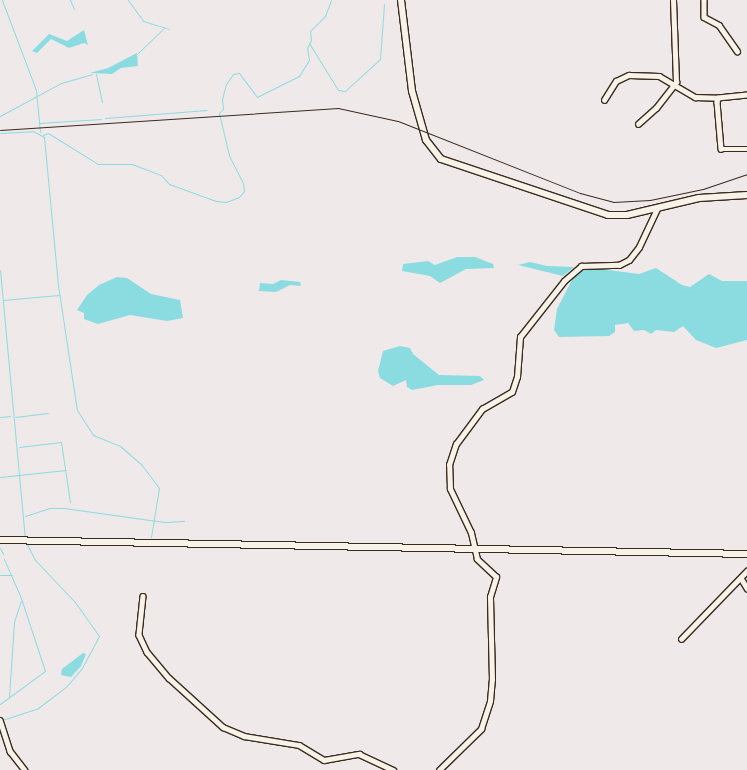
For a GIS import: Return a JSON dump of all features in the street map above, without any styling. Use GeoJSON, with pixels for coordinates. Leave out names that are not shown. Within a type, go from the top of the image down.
{"type":"FeatureCollection","features":[{"type":"Feature","properties":{"kind":"main road"},"geometry":{"type":"LineString","coordinates":[[401,0],[412,91],[426,140],[434,153],[450,162],[608,215],[627,215],[700,198],[747,195]]}},
{"type":"Feature","properties":{"kind":"main road"},"geometry":{"type":"LineString","coordinates":[[0,540],[474,551],[747,554]]}},
{"type":"Feature","properties":{"kind":"street"},"geometry":{"type":"LineString","coordinates":[[638,124],[656,108],[674,83],[673,0]]}},
{"type":"Feature","properties":{"kind":"street"},"geometry":{"type":"LineString","coordinates":[[704,0],[704,17],[719,25],[737,51]]}},
{"type":"Feature","properties":{"kind":"street"},"geometry":{"type":"LineString","coordinates":[[604,100],[622,77],[659,76],[674,83],[694,97],[718,98],[747,95]]}},
{"type":"Feature","properties":{"kind":"street"},"geometry":{"type":"LineString","coordinates":[[718,98],[722,149],[747,149]]}},
{"type":"Feature","properties":{"kind":"street"},"geometry":{"type":"LineString","coordinates":[[438,770],[477,735],[490,701],[493,637],[490,597],[496,577],[481,564],[474,551],[471,533],[448,483],[449,465],[462,433],[482,409],[512,392],[517,377],[520,337],[564,281],[581,266],[618,265],[629,260],[639,247],[657,209]]}},
{"type":"Feature","properties":{"kind":"street"},"geometry":{"type":"LineString","coordinates":[[681,639],[747,571]]}},
{"type":"Feature","properties":{"kind":"street"},"geometry":{"type":"LineString","coordinates":[[741,578],[747,588]]}},
{"type":"Feature","properties":{"kind":"street"},"geometry":{"type":"LineString","coordinates":[[143,596],[140,635],[147,652],[169,678],[223,727],[244,736],[299,745],[324,760],[359,754],[394,770]]}},
{"type":"Feature","properties":{"kind":"street"},"geometry":{"type":"LineString","coordinates":[[0,720],[10,751],[25,770]]}},
{"type":"Feature","properties":{"kind":"water"},"geometry":{"type":"Polygon","coordinates":[[[84,30],[88,45],[84,43],[69,48],[51,39],[37,53],[32,51],[49,34],[67,41],[84,30]]]}},
{"type":"Feature","properties":{"kind":"water"},"geometry":{"type":"Polygon","coordinates":[[[137,53],[138,66],[121,68],[112,74],[90,73],[108,68],[137,53]]]}},
{"type":"Feature","properties":{"kind":"water"},"geometry":{"type":"Polygon","coordinates":[[[457,257],[475,257],[493,264],[494,268],[466,269],[440,283],[430,276],[402,271],[403,264],[428,261],[435,265],[457,257]]]}},
{"type":"Feature","properties":{"kind":"water"},"geometry":{"type":"Polygon","coordinates":[[[530,262],[547,266],[574,267],[563,276],[518,265],[530,262]]]}},
{"type":"Feature","properties":{"kind":"water"},"geometry":{"type":"Polygon","coordinates":[[[586,267],[639,274],[656,268],[682,285],[690,287],[709,274],[722,281],[747,281],[747,340],[716,348],[696,340],[683,326],[674,332],[656,330],[651,334],[644,330],[634,331],[628,323],[615,325],[615,332],[609,336],[559,337],[554,330],[557,309],[574,276],[586,267]]]}},
{"type":"Feature","properties":{"kind":"water"},"geometry":{"type":"Polygon","coordinates":[[[117,277],[127,278],[151,294],[180,300],[183,318],[167,321],[130,315],[98,324],[84,319],[84,313],[77,310],[87,295],[99,285],[117,277]]]}},
{"type":"Feature","properties":{"kind":"water"},"geometry":{"type":"Polygon","coordinates":[[[281,280],[300,282],[301,286],[290,285],[276,292],[259,291],[260,283],[273,284],[281,280]]]}},
{"type":"Feature","properties":{"kind":"water"},"geometry":{"type":"Polygon","coordinates":[[[400,346],[410,348],[413,354],[439,375],[480,376],[484,380],[471,385],[438,385],[412,390],[407,387],[406,380],[393,386],[380,378],[378,371],[383,351],[400,346]]]}},
{"type":"Feature","properties":{"kind":"water"},"geometry":{"type":"Polygon","coordinates":[[[83,653],[86,654],[81,666],[71,677],[61,675],[62,669],[83,653]]]}},
{"type":"Feature","properties":{"kind":"waterway"},"geometry":{"type":"LineString","coordinates":[[2,0],[36,90],[40,132]]}},
{"type":"Feature","properties":{"kind":"waterway"},"geometry":{"type":"LineString","coordinates":[[70,0],[74,9]]}},
{"type":"Feature","properties":{"kind":"waterway"},"geometry":{"type":"LineString","coordinates":[[128,0],[143,21],[169,29]]}},
{"type":"Feature","properties":{"kind":"waterway"},"geometry":{"type":"LineString","coordinates":[[43,135],[48,133],[98,164],[132,164],[161,175],[169,184],[216,201],[226,202],[239,197],[244,191],[243,183],[229,155],[219,113],[223,109],[222,99],[226,84],[233,74],[239,73],[257,97],[299,76],[309,60],[307,48],[311,40],[310,31],[325,16],[331,0]]}},
{"type":"Feature","properties":{"kind":"waterway"},"geometry":{"type":"LineString","coordinates":[[309,43],[338,90],[345,91],[380,59],[384,4]]}},
{"type":"Feature","properties":{"kind":"waterway"},"geometry":{"type":"LineString","coordinates":[[138,53],[164,28]]}},
{"type":"Feature","properties":{"kind":"waterway"},"geometry":{"type":"LineString","coordinates":[[0,116],[61,83],[92,74]]}},
{"type":"Feature","properties":{"kind":"waterway"},"geometry":{"type":"LineString","coordinates":[[96,74],[102,102]]}},
{"type":"Feature","properties":{"kind":"waterway"},"geometry":{"type":"LineString","coordinates":[[105,118],[207,110]]}},
{"type":"Feature","properties":{"kind":"waterway"},"geometry":{"type":"LineString","coordinates":[[39,123],[101,119]]}},
{"type":"Feature","properties":{"kind":"waterway"},"geometry":{"type":"LineString","coordinates":[[0,133],[33,131],[44,137],[58,285],[77,410],[93,435],[120,446],[141,464],[159,488],[151,537]]}},
{"type":"Feature","properties":{"kind":"waterway"},"geometry":{"type":"LineString","coordinates":[[0,270],[25,538]]}},
{"type":"Feature","properties":{"kind":"waterway"},"geometry":{"type":"LineString","coordinates":[[3,300],[59,295]]}},
{"type":"Feature","properties":{"kind":"waterway"},"geometry":{"type":"LineString","coordinates":[[15,417],[48,413]]}},
{"type":"Feature","properties":{"kind":"waterway"},"geometry":{"type":"LineString","coordinates":[[0,417],[10,416]]}},
{"type":"Feature","properties":{"kind":"waterway"},"geometry":{"type":"LineString","coordinates":[[19,447],[61,442],[70,502]]}},
{"type":"Feature","properties":{"kind":"waterway"},"geometry":{"type":"LineString","coordinates":[[0,477],[66,470]]}},
{"type":"Feature","properties":{"kind":"waterway"},"geometry":{"type":"LineString","coordinates":[[25,516],[49,508],[64,508],[164,522],[184,521]]}},
{"type":"Feature","properties":{"kind":"waterway"},"geometry":{"type":"LineString","coordinates":[[2,720],[38,708],[66,687],[82,668],[99,636],[75,602],[35,560],[27,544]]}},
{"type":"Feature","properties":{"kind":"waterway"},"geometry":{"type":"LineString","coordinates":[[0,548],[3,554]]}},
{"type":"Feature","properties":{"kind":"waterway"},"geometry":{"type":"LineString","coordinates":[[0,704],[45,671],[21,598],[4,559]]}},
{"type":"Feature","properties":{"kind":"waterway"},"geometry":{"type":"LineString","coordinates":[[0,575],[12,575]]}},
{"type":"Feature","properties":{"kind":"waterway"},"geometry":{"type":"LineString","coordinates":[[9,697],[14,622],[21,601]]}},
{"type":"Feature","properties":{"kind":"railway"},"geometry":{"type":"LineString","coordinates":[[0,130],[338,108],[398,121],[580,193],[613,202],[650,200],[703,189],[747,174]]}}]}
